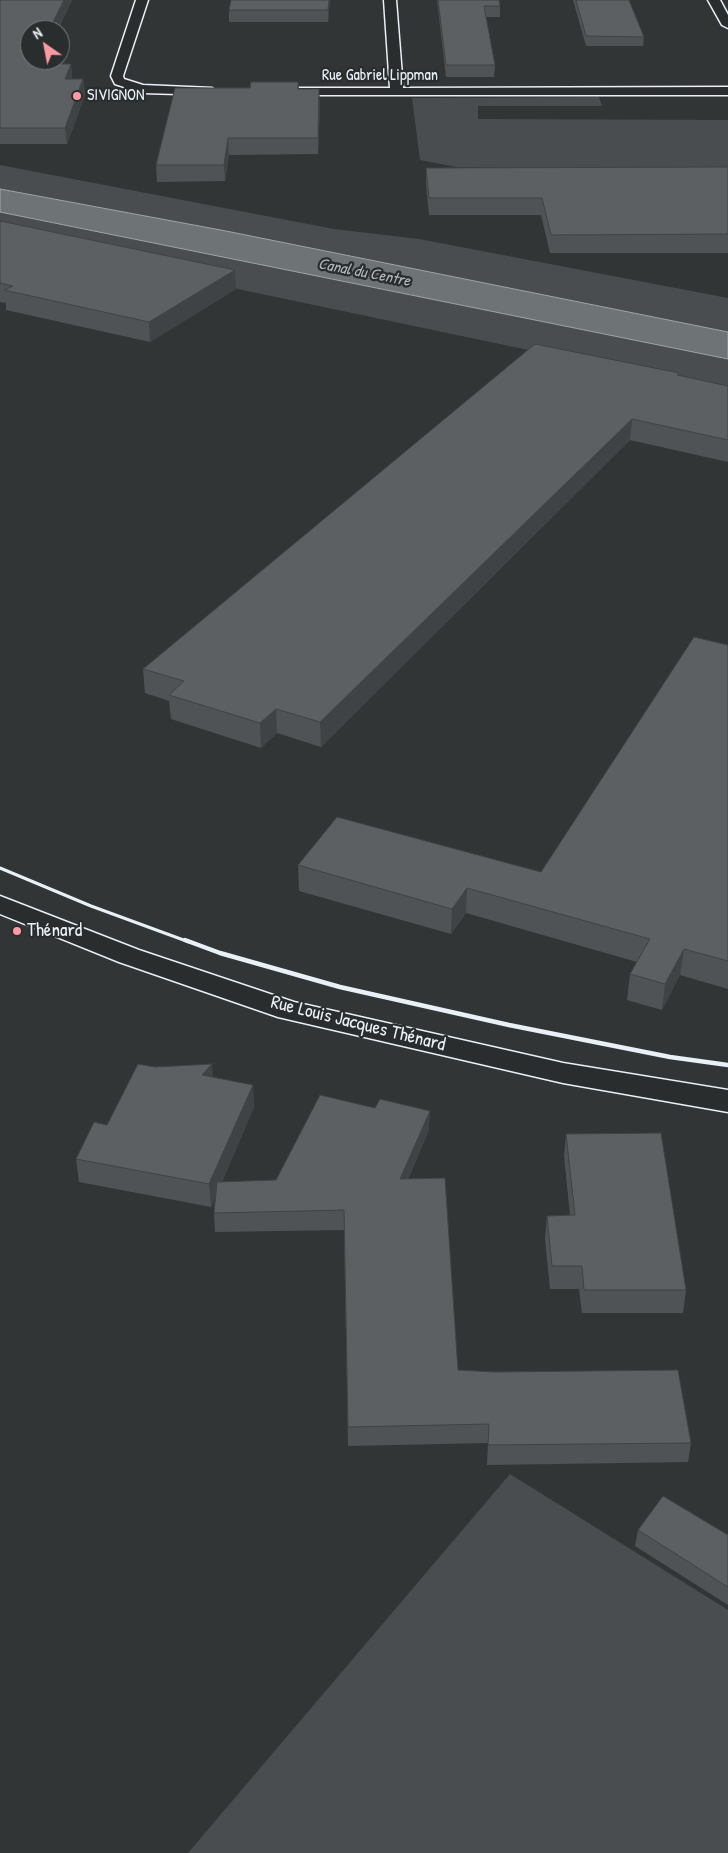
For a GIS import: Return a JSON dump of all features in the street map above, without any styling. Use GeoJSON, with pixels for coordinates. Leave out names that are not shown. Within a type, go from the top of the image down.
{"type":"FeatureCollection","features":[{"type":"Feature","properties":{"kind":"street"},"geometry":{"type":"LineString","coordinates":[[142,0],[117,76],[119,81],[142,89],[228,92]]}},
{"type":"Feature","properties":{"kind":"street"},"geometry":{"type":"LineString","coordinates":[[390,0],[397,92]]}},
{"type":"Feature","properties":{"kind":"street"},"geometry":{"type":"LineString","coordinates":[[714,0],[728,25]]}},
{"type":"Feature","properties":{"kind":"street","name":"Rue Gabriel Lippman"},"geometry":{"type":"LineString","coordinates":[[268,92],[728,91]]}},
{"type":"Feature","properties":{"kind":"street","name":"Rue Louis Jacques Thénard"},"geometry":{"type":"LineString","coordinates":[[0,904],[130,956],[288,1010],[563,1073],[728,1101]]}},
{"type":"Feature","properties":{"kind":"shaded area"},"geometry":{"type":"Polygon","coordinates":[[[599,97],[602,106],[478,106],[478,119],[728,120],[728,167],[456,167],[420,160],[412,98],[599,97]]]}},
{"type":"Feature","properties":{"kind":"shaded area"},"geometry":{"type":"Polygon","coordinates":[[[0,165],[334,229],[419,239],[728,298],[728,332],[226,231],[0,189],[0,165]]]}},
{"type":"Feature","properties":{"kind":"shaded area"},"geometry":{"type":"Polygon","coordinates":[[[0,212],[728,359],[728,392],[0,239],[0,212]]]}},
{"type":"Feature","properties":{"kind":"shaded area"},"geometry":{"type":"Polygon","coordinates":[[[510,1474],[728,1610],[728,1853],[188,1853],[510,1474]]]}},
{"type":"Feature","properties":{"kind":"water","name":"Canal du Centre"},"geometry":{"type":"Polygon","coordinates":[[[0,189],[226,231],[728,332],[728,359],[0,212],[0,189]]]}},
{"type":"Feature","properties":{"kind":"building"},"geometry":{"type":"Polygon","coordinates":[[[0,0],[64,0],[54,20],[20,20],[20,70],[69,70],[65,79],[83,79],[65,128],[0,128],[0,0]]]}},
{"type":"Feature","properties":{"kind":"building"},"geometry":{"type":"Polygon","coordinates":[[[231,0],[329,0],[328,10],[229,10],[231,0]]]}},
{"type":"Feature","properties":{"kind":"building"},"geometry":{"type":"Polygon","coordinates":[[[438,0],[499,0],[500,6],[484,6],[495,65],[446,65],[438,0]]]}},
{"type":"Feature","properties":{"kind":"building"},"geometry":{"type":"Polygon","coordinates":[[[576,0],[629,0],[644,37],[586,36],[576,0]]]}},
{"type":"Feature","properties":{"kind":"building"},"geometry":{"type":"Polygon","coordinates":[[[251,82],[298,82],[298,89],[319,89],[318,138],[228,138],[224,165],[156,165],[175,88],[250,88],[251,82]]]}},
{"type":"Feature","properties":{"kind":"building"},"geometry":{"type":"Polygon","coordinates":[[[728,167],[728,234],[551,235],[542,198],[429,198],[426,168],[728,167]]]}},
{"type":"Feature","properties":{"kind":"building"},"geometry":{"type":"Polygon","coordinates":[[[0,221],[235,270],[149,322],[4,290],[13,286],[0,283],[0,221]]]}},
{"type":"Feature","properties":{"kind":"building"},"geometry":{"type":"Polygon","coordinates":[[[535,344],[679,373],[677,375],[728,386],[728,440],[632,419],[320,722],[276,709],[260,723],[169,695],[184,681],[143,669],[535,344]]]}},
{"type":"Feature","properties":{"kind":"building"},"geometry":{"type":"Polygon","coordinates":[[[694,637],[728,645],[728,961],[684,949],[665,984],[630,974],[650,939],[467,888],[452,909],[298,865],[337,817],[541,872],[694,637]]]}},
{"type":"Feature","properties":{"kind":"building"},"geometry":{"type":"Polygon","coordinates":[[[138,1064],[155,1067],[212,1064],[202,1075],[253,1085],[209,1184],[76,1159],[94,1122],[107,1125],[138,1064]]]}},
{"type":"Feature","properties":{"kind":"building"},"geometry":{"type":"Polygon","coordinates":[[[320,1095],[375,1108],[380,1099],[430,1111],[400,1179],[445,1178],[458,1370],[494,1372],[678,1370],[691,1443],[488,1445],[489,1424],[348,1427],[344,1210],[214,1213],[217,1182],[276,1180],[320,1095]]]}},
{"type":"Feature","properties":{"kind":"building"},"geometry":{"type":"Polygon","coordinates":[[[661,1133],[686,1290],[584,1290],[582,1266],[552,1266],[547,1216],[575,1215],[566,1134],[661,1133]]]}},
{"type":"Feature","properties":{"kind":"building"},"geometry":{"type":"Polygon","coordinates":[[[663,1496],[728,1535],[728,1587],[638,1530],[663,1496]]]}},
{"type":"Feature","properties":{"kind":"railway"},"geometry":{"type":"LineString","coordinates":[[0,868],[91,906],[189,942]]}},
{"type":"Feature","properties":{"kind":"railway"},"geometry":{"type":"LineString","coordinates":[[185,940],[220,953],[340,987],[509,1025],[670,1057],[728,1065]]}},
{"type":"Feature","properties":{"kind":"place","name":"SIVIGNON"},"geometry":{"type":"Point","coordinates":[77,96]}},
{"type":"Feature","properties":{"kind":"place","name":"Thénard"},"geometry":{"type":"Point","coordinates":[17,931]}}]}
